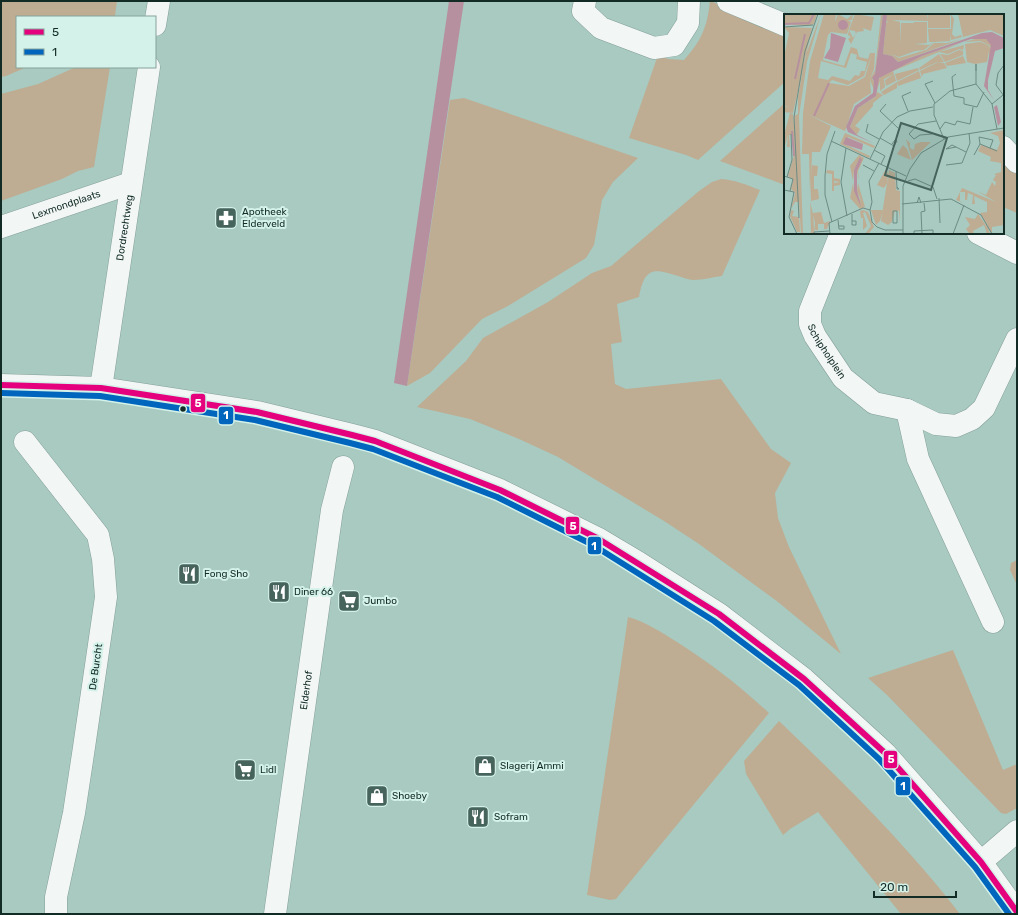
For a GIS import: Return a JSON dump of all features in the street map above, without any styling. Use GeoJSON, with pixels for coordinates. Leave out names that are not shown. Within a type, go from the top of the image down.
{"type":"FeatureCollection","features":[{"type":"Feature","properties":{"kind":"street"},"geometry":{"type":"LineString","coordinates":[[156,19],[159,1]]}},
{"type":"Feature","properties":{"kind":"street"},"geometry":{"type":"LineString","coordinates":[[585,1],[583,11],[601,28],[654,48],[674,45],[688,23],[689,1]]}},
{"type":"Feature","properties":{"kind":"street"},"geometry":{"type":"LineString","coordinates":[[728,1],[784,25]]}},
{"type":"Feature","properties":{"kind":"street","name":"Dordrechtweg"},"geometry":{"type":"LineString","coordinates":[[101,388],[149,68]]}},
{"type":"Feature","properties":{"kind":"street"},"geometry":{"type":"LineString","coordinates":[[1004,148],[1017,162]]}},
{"type":"Feature","properties":{"kind":"street","name":"Lexmondplaats"},"geometry":{"type":"LineString","coordinates":[[1,227],[131,183]]}},
{"type":"Feature","properties":{"kind":"street","name":"Schipholplein"},"geometry":{"type":"LineString","coordinates":[[841,234],[810,311],[810,324],[815,336],[843,378],[874,403],[907,410],[936,424],[956,426],[972,419],[984,408],[1017,339]]}},
{"type":"Feature","properties":{"kind":"street"},"geometry":{"type":"LineString","coordinates":[[980,234],[1017,253]]}},
{"type":"Feature","properties":{"kind":"street"},"geometry":{"type":"LineString","coordinates":[[1,385],[101,388],[257,412],[375,442],[500,490],[597,538],[719,614],[804,679],[885,752],[981,862],[1017,912]]}},
{"type":"Feature","properties":{"kind":"street"},"geometry":{"type":"LineString","coordinates":[[907,410],[918,459],[993,622]]}},
{"type":"Feature","properties":{"kind":"street","name":"De Burcht"},"geometry":{"type":"LineString","coordinates":[[25,442],[98,535],[103,558],[106,597],[74,813],[56,897],[56,914]]}},
{"type":"Feature","properties":{"kind":"street","name":"Elderhof"},"geometry":{"type":"LineString","coordinates":[[275,914],[332,510],[343,467]]}},
{"type":"Feature","properties":{"kind":"street"},"geometry":{"type":"LineString","coordinates":[[981,862],[1017,831]]}},
{"type":"Feature","properties":{"kind":"shaded area"},"geometry":{"type":"Polygon","coordinates":[[[1,1],[117,1],[115,16],[16,16],[16,68],[25,68],[1,77],[1,1]]]}},
{"type":"Feature","properties":{"kind":"shaded area"},"geometry":{"type":"Polygon","coordinates":[[[449,1],[464,1],[407,386],[394,383],[449,1]]]}},
{"type":"Feature","properties":{"kind":"shaded area"},"geometry":{"type":"Polygon","coordinates":[[[710,1],[784,31],[784,83],[698,160],[629,138],[658,55],[668,59],[684,60],[703,33],[710,1]]]}},
{"type":"Feature","properties":{"kind":"shaded area"},"geometry":{"type":"Polygon","coordinates":[[[74,68],[110,68],[94,167],[78,171],[62,179],[1,201],[1,94],[38,84],[74,68]]]}},
{"type":"Feature","properties":{"kind":"shaded area"},"geometry":{"type":"Polygon","coordinates":[[[464,98],[638,158],[613,182],[602,200],[594,245],[586,258],[508,306],[482,319],[430,373],[407,386],[450,100],[464,98]]]}},
{"type":"Feature","properties":{"kind":"shaded area"},"geometry":{"type":"Polygon","coordinates":[[[784,104],[784,185],[720,161],[784,104]]]}},
{"type":"Feature","properties":{"kind":"shaded area"},"geometry":{"type":"Polygon","coordinates":[[[1004,160],[1017,171],[1017,213],[1004,207],[1004,160]]]}},
{"type":"Feature","properties":{"kind":"shaded area"},"geometry":{"type":"Polygon","coordinates":[[[721,179],[760,190],[722,276],[692,280],[664,272],[652,272],[644,279],[639,297],[617,304],[622,342],[611,344],[615,384],[626,389],[721,379],[771,449],[791,463],[775,493],[778,518],[789,547],[841,654],[778,602],[699,544],[558,457],[470,419],[417,407],[466,361],[483,338],[548,302],[592,273],[611,266],[699,191],[712,182],[721,179]]]}},
{"type":"Feature","properties":{"kind":"shaded area"},"geometry":{"type":"Polygon","coordinates":[[[1017,560],[1017,585],[1010,570],[1011,563],[1017,560]]]}},
{"type":"Feature","properties":{"kind":"shaded area"},"geometry":{"type":"Polygon","coordinates":[[[628,617],[653,628],[689,650],[736,684],[769,713],[616,899],[610,900],[587,895],[628,617]]]}},
{"type":"Feature","properties":{"kind":"shaded area"},"geometry":{"type":"Polygon","coordinates":[[[953,650],[1003,770],[1017,764],[1017,808],[1006,814],[1001,813],[887,695],[868,678],[953,650]]]}},
{"type":"Feature","properties":{"kind":"shaded area"},"geometry":{"type":"Polygon","coordinates":[[[779,721],[827,767],[896,838],[960,914],[901,914],[818,812],[783,835],[746,774],[744,761],[779,721]]]}},
{"type":"Feature","properties":{"kind":"transit line","name":"5"},"geometry":{"type":"LineString","coordinates":[[1,385],[101,388],[257,412],[352,435],[375,441],[500,490],[597,538],[719,614],[804,679],[885,753],[981,862],[1017,912]]}},
{"type":"Feature","properties":{"kind":"transit line","name":"1"},"geometry":{"type":"LineString","coordinates":[[1,393],[100,396],[255,420],[350,443],[373,449],[497,497],[593,545],[714,621],[799,685],[879,759],[975,867],[1009,914]]}},
{"type":"Feature","properties":{"kind":"place","name":"Apotheek Elderveld"},"geometry":{"type":"Point","coordinates":[226,218]}},
{"type":"Feature","properties":{"kind":"place","name":"Fong Sho"},"geometry":{"type":"Point","coordinates":[189,574]}},
{"type":"Feature","properties":{"kind":"place","name":"Diner 66"},"geometry":{"type":"Point","coordinates":[279,592]}},
{"type":"Feature","properties":{"kind":"place","name":"Jumbo"},"geometry":{"type":"Point","coordinates":[349,601]}},
{"type":"Feature","properties":{"kind":"place","name":"Slagerij Ammi"},"geometry":{"type":"Point","coordinates":[485,766]}},
{"type":"Feature","properties":{"kind":"place","name":"Lidl"},"geometry":{"type":"Point","coordinates":[245,770]}},
{"type":"Feature","properties":{"kind":"place","name":"Shoeby"},"geometry":{"type":"Point","coordinates":[377,796]}},
{"type":"Feature","properties":{"kind":"place","name":"Sofram"},"geometry":{"type":"Point","coordinates":[478,817]}}]}
